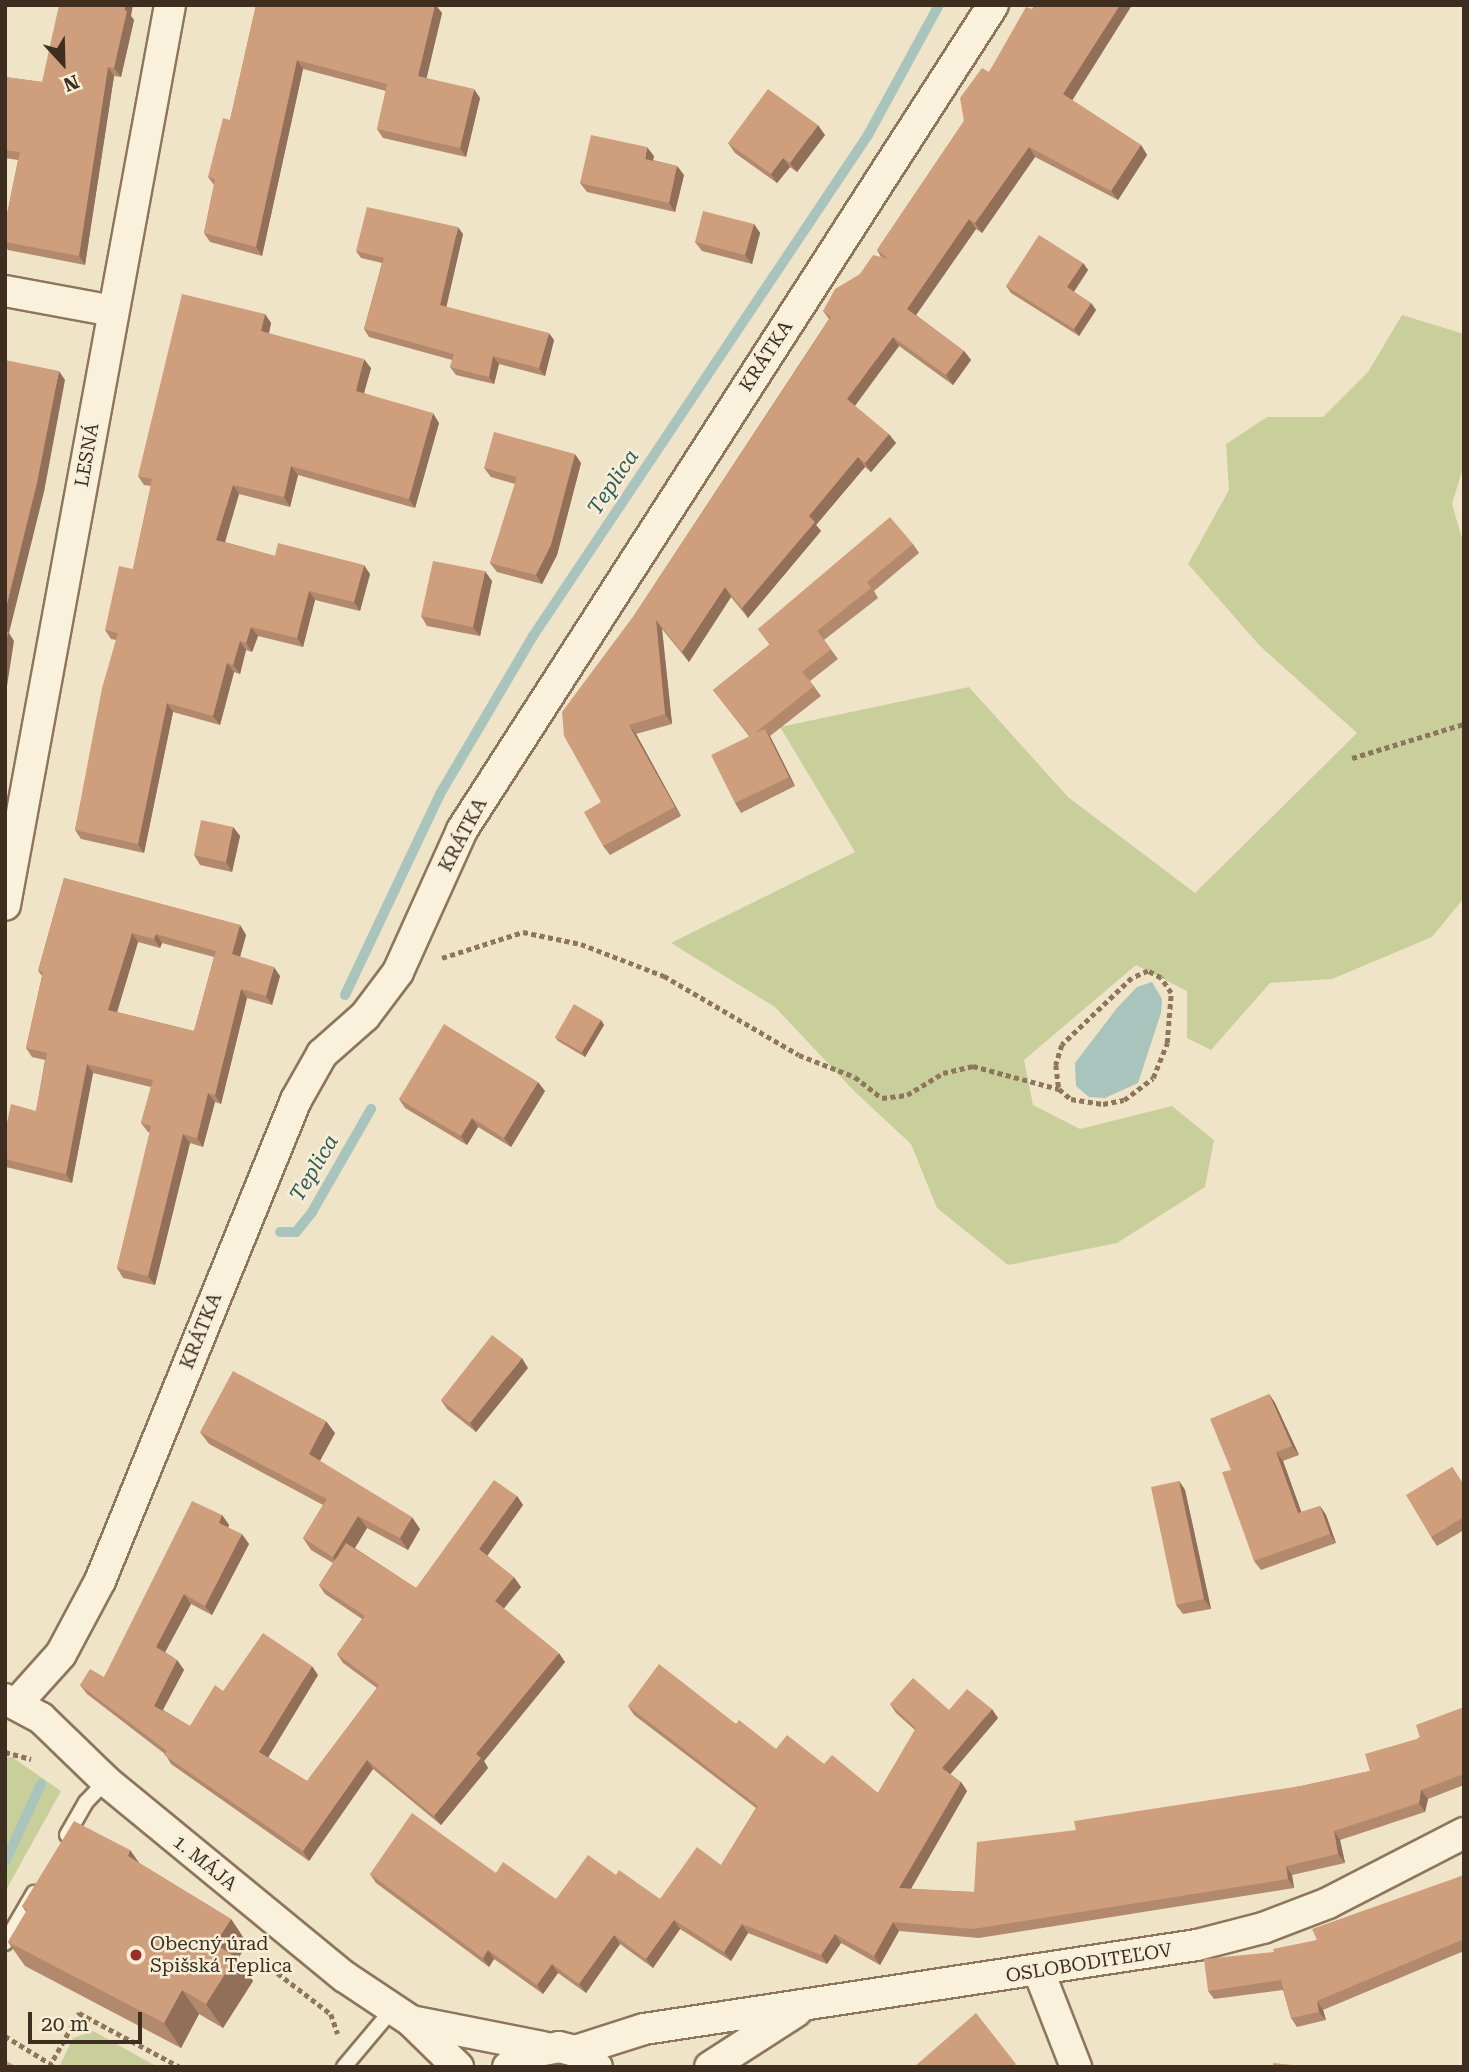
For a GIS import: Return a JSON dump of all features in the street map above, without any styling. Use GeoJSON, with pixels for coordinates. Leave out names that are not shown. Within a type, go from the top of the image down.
{"type":"FeatureCollection","features":[{"type":"Feature","properties":{"kind":"street","name":"LESNÁ"},"geometry":{"type":"LineString","coordinates":[[5,905],[170,5]]}},
{"type":"Feature","properties":{"kind":"street","name":"KRÁTKA"},"geometry":{"type":"LineString","coordinates":[[12,1701],[61,1654],[100,1581],[296,1100],[322,1054],[365,1016],[398,972],[462,830],[993,5]]}},
{"type":"Feature","properties":{"kind":"street"},"geometry":{"type":"LineString","coordinates":[[5,291],[113,311]]}},
{"type":"Feature","properties":{"kind":"street","name":"1. MÁJA"},"geometry":{"type":"LineString","coordinates":[[12,1701],[41,1718],[106,1782],[401,2016],[458,2067]]}},
{"type":"Feature","properties":{"kind":"street","name":"OSLOBODITEĽOV"},"geometry":{"type":"LineString","coordinates":[[710,2067],[806,2005],[1039,1972],[1197,1945],[1263,1928],[1328,1903],[1464,1833]]}},
{"type":"Feature","properties":{"kind":"street"},"geometry":{"type":"LineString","coordinates":[[1039,1972],[1076,2067]]}},
{"type":"Feature","properties":{"kind":"street"},"geometry":{"type":"LineString","coordinates":[[586,2059],[644,2029],[806,2005]]}},
{"type":"Feature","properties":{"kind":"street","name":"1. MÁJA"},"geometry":{"type":"LineString","coordinates":[[401,2016],[586,2059]]}},
{"type":"Feature","properties":{"kind":"street"},"geometry":{"type":"LineString","coordinates":[[508,2067],[541,2047]]}},
{"type":"Feature","properties":{"kind":"lane"},"geometry":{"type":"LineString","coordinates":[[59,1849],[86,1802],[106,1782]]}},
{"type":"Feature","properties":{"kind":"lane"},"geometry":{"type":"LineString","coordinates":[[5,1943],[39,1884]]}},
{"type":"Feature","properties":{"kind":"lane"},"geometry":{"type":"LineString","coordinates":[[344,2067],[401,2016]]}},
{"type":"Feature","properties":{"kind":"path"},"geometry":{"type":"LineString","coordinates":[[1352,758],[1464,724]]}},
{"type":"Feature","properties":{"kind":"path"},"geometry":{"type":"LineString","coordinates":[[398,972],[523,932],[581,944],[664,975],[799,1055],[855,1077],[882,1098],[907,1095],[943,1073],[973,1066],[1059,1089],[1071,1099],[1103,1104],[1124,1100],[1153,1078],[1171,1017],[1171,993],[1161,978],[1148,971],[1132,978],[1062,1045],[1056,1065],[1059,1089]]}},
{"type":"Feature","properties":{"kind":"path"},"geometry":{"type":"LineString","coordinates":[[5,1752],[27,1756]]}},
{"type":"Feature","properties":{"kind":"path"},"geometry":{"type":"LineString","coordinates":[[5,2036],[50,2065],[79,2013],[180,2067]]}},
{"type":"Feature","properties":{"kind":"green space"},"geometry":{"type":"Polygon","coordinates":[[[1402,315],[1464,334],[1464,465],[1452,504],[1464,545],[1464,898],[1432,937],[1332,979],[1270,983],[1211,1050],[1187,1038],[1187,991],[1136,965],[1024,1060],[1033,1105],[1080,1129],[1172,1106],[1214,1140],[1205,1187],[1117,1243],[1008,1265],[937,1208],[911,1144],[854,1091],[775,1007],[671,943],[855,852],[780,727],[969,687],[1068,797],[1195,893],[1357,733],[1260,646],[1188,564],[1229,490],[1226,444],[1267,417],[1323,417],[1368,372],[1402,315]]]}},
{"type":"Feature","properties":{"kind":"green space"},"geometry":{"type":"Polygon","coordinates":[[[12,1757],[61,1791],[5,1892],[5,1758],[12,1757]]]}},
{"type":"Feature","properties":{"kind":"green space"},"geometry":{"type":"Polygon","coordinates":[[[93,2031],[155,2067],[59,2067],[73,2038],[93,2031]]]}},
{"type":"Feature","properties":{"kind":"water"},"geometry":{"type":"Polygon","coordinates":[[[1152,982],[1162,999],[1161,1013],[1138,1083],[1105,1098],[1089,1097],[1076,1086],[1075,1063],[1117,1008],[1137,987],[1152,982]]]}},
{"type":"Feature","properties":{"kind":"building"},"geometry":{"type":"Polygon","coordinates":[[[59,5],[125,5],[124,10],[127,11],[114,68],[108,67],[79,256],[5,242],[5,224],[20,152],[5,150],[5,77],[42,82],[59,5]]]}},
{"type":"Feature","properties":{"kind":"building"},"geometry":{"type":"Polygon","coordinates":[[[256,5],[435,5],[418,76],[474,89],[460,148],[377,129],[387,84],[297,60],[256,247],[204,233],[215,179],[208,177],[223,118],[230,120],[256,5]]]}},
{"type":"Feature","properties":{"kind":"building"},"geometry":{"type":"Polygon","coordinates":[[[1035,5],[1120,5],[1063,94],[1141,145],[1111,191],[1029,147],[975,223],[969,219],[907,309],[964,351],[946,375],[893,337],[847,399],[889,434],[865,463],[858,457],[809,516],[815,522],[742,608],[725,587],[682,652],[656,620],[665,714],[629,725],[675,807],[603,846],[584,812],[601,802],[564,736],[562,712],[635,614],[831,317],[823,311],[835,289],[860,274],[873,255],[889,259],[877,250],[964,121],[960,98],[982,68],[989,72],[1026,7],[1032,9],[1035,5]]]}},
{"type":"Feature","properties":{"kind":"building"},"geometry":{"type":"Polygon","coordinates":[[[768,89],[818,125],[790,163],[783,158],[771,174],[728,143],[768,89]]]}},
{"type":"Feature","properties":{"kind":"building"},"geometry":{"type":"Polygon","coordinates":[[[591,135],[647,147],[645,159],[677,166],[669,203],[580,183],[591,135]]]}},
{"type":"Feature","properties":{"kind":"building"},"geometry":{"type":"Polygon","coordinates":[[[367,207],[458,227],[440,305],[549,333],[539,368],[493,356],[489,377],[450,367],[454,354],[364,329],[384,258],[356,251],[367,207]]]}},
{"type":"Feature","properties":{"kind":"building"},"geometry":{"type":"Polygon","coordinates":[[[703,211],[754,224],[745,255],[695,242],[703,211]]]}},
{"type":"Feature","properties":{"kind":"building"},"geometry":{"type":"Polygon","coordinates":[[[1039,235],[1083,263],[1067,287],[1091,303],[1074,329],[1006,286],[1039,235]]]}},
{"type":"Feature","properties":{"kind":"building"},"geometry":{"type":"Polygon","coordinates":[[[182,294],[265,314],[261,331],[364,359],[356,391],[433,413],[409,499],[291,466],[284,497],[233,485],[216,540],[275,556],[278,543],[364,565],[354,602],[309,591],[297,638],[251,627],[246,643],[240,641],[233,665],[227,663],[213,716],[167,703],[138,844],[75,830],[102,688],[118,633],[105,630],[119,566],[133,569],[152,479],[138,476],[182,294]]]}},
{"type":"Feature","properties":{"kind":"building"},"geometry":{"type":"Polygon","coordinates":[[[5,360],[59,371],[37,483],[5,612],[5,360]]]}},
{"type":"Feature","properties":{"kind":"building"},"geometry":{"type":"Polygon","coordinates":[[[494,432],[575,454],[551,545],[536,575],[490,563],[517,477],[484,468],[494,432]]]}},
{"type":"Feature","properties":{"kind":"building"},"geometry":{"type":"Polygon","coordinates":[[[890,517],[913,544],[867,582],[871,588],[817,631],[831,649],[802,672],[814,686],[755,733],[765,729],[789,777],[735,803],[711,755],[750,736],[713,690],[770,644],[758,629],[890,517]]]}},
{"type":"Feature","properties":{"kind":"building"},"geometry":{"type":"Polygon","coordinates":[[[433,561],[485,571],[473,627],[421,616],[433,561]]]}},
{"type":"Feature","properties":{"kind":"building"},"geometry":{"type":"Polygon","coordinates":[[[201,820],[233,827],[226,862],[194,855],[201,820]]]}},
{"type":"Feature","properties":{"kind":"building"},"geometry":{"type":"Polygon","coordinates":[[[64,878],[240,925],[232,954],[274,967],[266,996],[241,989],[215,1095],[208,1093],[197,1138],[183,1134],[148,1276],[117,1268],[151,1126],[141,1123],[153,1080],[87,1064],[66,1174],[5,1159],[5,1132],[11,1104],[36,1111],[47,1053],[26,1048],[43,972],[38,971],[64,878]],[[132,933],[108,1010],[194,1031],[216,951],[156,934],[154,939],[132,933]]]}},
{"type":"Feature","properties":{"kind":"building"},"geometry":{"type":"Polygon","coordinates":[[[574,1004],[601,1020],[582,1052],[555,1037],[574,1004]]]}},
{"type":"Feature","properties":{"kind":"building"},"geometry":{"type":"Polygon","coordinates":[[[444,1024],[538,1082],[504,1138],[472,1118],[461,1136],[399,1099],[444,1024]]]}},
{"type":"Feature","properties":{"kind":"building"},"geometry":{"type":"Polygon","coordinates":[[[492,1335],[522,1358],[470,1423],[441,1400],[492,1335]]]}},
{"type":"Feature","properties":{"kind":"building"},"geometry":{"type":"Polygon","coordinates":[[[233,1371],[326,1421],[309,1454],[412,1517],[400,1538],[358,1516],[333,1557],[303,1538],[327,1499],[200,1432],[233,1371]]]}},
{"type":"Feature","properties":{"kind":"building"},"geometry":{"type":"Polygon","coordinates":[[[1269,1394],[1292,1446],[1276,1452],[1298,1513],[1320,1506],[1330,1534],[1254,1561],[1222,1472],[1231,1470],[1210,1419],[1269,1394]]]}},
{"type":"Feature","properties":{"kind":"building"},"geometry":{"type":"Polygon","coordinates":[[[1452,1467],[1464,1486],[1464,1517],[1431,1537],[1406,1495],[1452,1467]]]}},
{"type":"Feature","properties":{"kind":"building"},"geometry":{"type":"Polygon","coordinates":[[[494,1480],[517,1496],[479,1549],[514,1577],[495,1601],[559,1653],[476,1754],[481,1758],[434,1816],[367,1760],[303,1851],[164,1755],[167,1751],[80,1685],[90,1669],[104,1677],[192,1501],[222,1515],[219,1523],[242,1534],[205,1606],[184,1594],[156,1647],[177,1660],[154,1706],[190,1726],[215,1685],[223,1691],[263,1633],[312,1666],[259,1752],[307,1781],[379,1685],[337,1654],[365,1616],[319,1585],[346,1543],[416,1588],[494,1480]]]}},
{"type":"Feature","properties":{"kind":"building"},"geometry":{"type":"Polygon","coordinates":[[[1179,1481],[1204,1599],[1176,1605],[1151,1487],[1179,1481]]]}},
{"type":"Feature","properties":{"kind":"building"},"geometry":{"type":"Polygon","coordinates":[[[659,1664],[736,1724],[739,1720],[776,1749],[787,1735],[824,1764],[832,1755],[878,1793],[916,1728],[890,1704],[913,1678],[949,1710],[967,1689],[992,1709],[942,1768],[961,1782],[899,1888],[974,1892],[977,1842],[1076,1830],[1074,1821],[1301,1786],[1370,1771],[1365,1754],[1420,1738],[1416,1725],[1464,1707],[1464,1774],[1421,1790],[1419,1803],[1334,1831],[1338,1854],[1286,1866],[1288,1879],[973,1929],[893,1922],[874,1956],[835,1934],[821,1955],[742,1924],[724,1952],[674,1920],[646,1959],[614,1935],[579,1984],[552,1964],[537,1985],[488,1950],[483,1958],[370,1874],[412,1813],[496,1873],[503,1862],[556,1899],[588,1855],[616,1875],[619,1870],[660,1899],[697,1847],[721,1865],[758,1806],[628,1706],[659,1664]]]}},
{"type":"Feature","properties":{"kind":"building","name":"Obecný úrad Spišská Teplica"},"geometry":{"type":"Polygon","coordinates":[[[74,1821],[130,1850],[128,1856],[231,1919],[215,1944],[236,1957],[206,2004],[182,1990],[164,2023],[8,1942],[27,1910],[22,1906],[74,1821]]]}},
{"type":"Feature","properties":{"kind":"building"},"geometry":{"type":"Polygon","coordinates":[[[1464,1875],[1464,1939],[1317,2001],[1319,2012],[1291,2018],[1281,1980],[1208,1991],[1204,1959],[1274,1952],[1273,1949],[1317,1940],[1312,1929],[1464,1875]]]}},
{"type":"Feature","properties":{"kind":"building"},"geometry":{"type":"Polygon","coordinates":[[[976,2013],[1016,2064],[1013,2067],[914,2067],[976,2013]]]}},
{"type":"Feature","properties":{"kind":"building"},"geometry":{"type":"Polygon","coordinates":[[[5,2060],[15,2066],[5,2067],[5,2060]]]}},
{"type":"Feature","properties":{"kind":"building"},"geometry":{"type":"Polygon","coordinates":[[[1273,2063],[1313,2067],[1273,2067],[1273,2063]]]}},
{"type":"Feature","properties":{"kind":"waterway","name":"Teplica"},"geometry":{"type":"LineString","coordinates":[[345,995],[440,794],[533,636],[868,135],[939,5]]}},
{"type":"Feature","properties":{"kind":"waterway","name":"Teplica"},"geometry":{"type":"LineString","coordinates":[[280,1232],[296,1232],[312,1212],[371,1109]]}},
{"type":"Feature","properties":{"kind":"waterway","name":"Teplica"},"geometry":{"type":"LineString","coordinates":[[5,1862],[41,1784]]}},
{"type":"Feature","properties":{"kind":"place","name":"Obecný úrad Spišská Teplica"},"geometry":{"type":"Point","coordinates":[136,1955]}}]}
